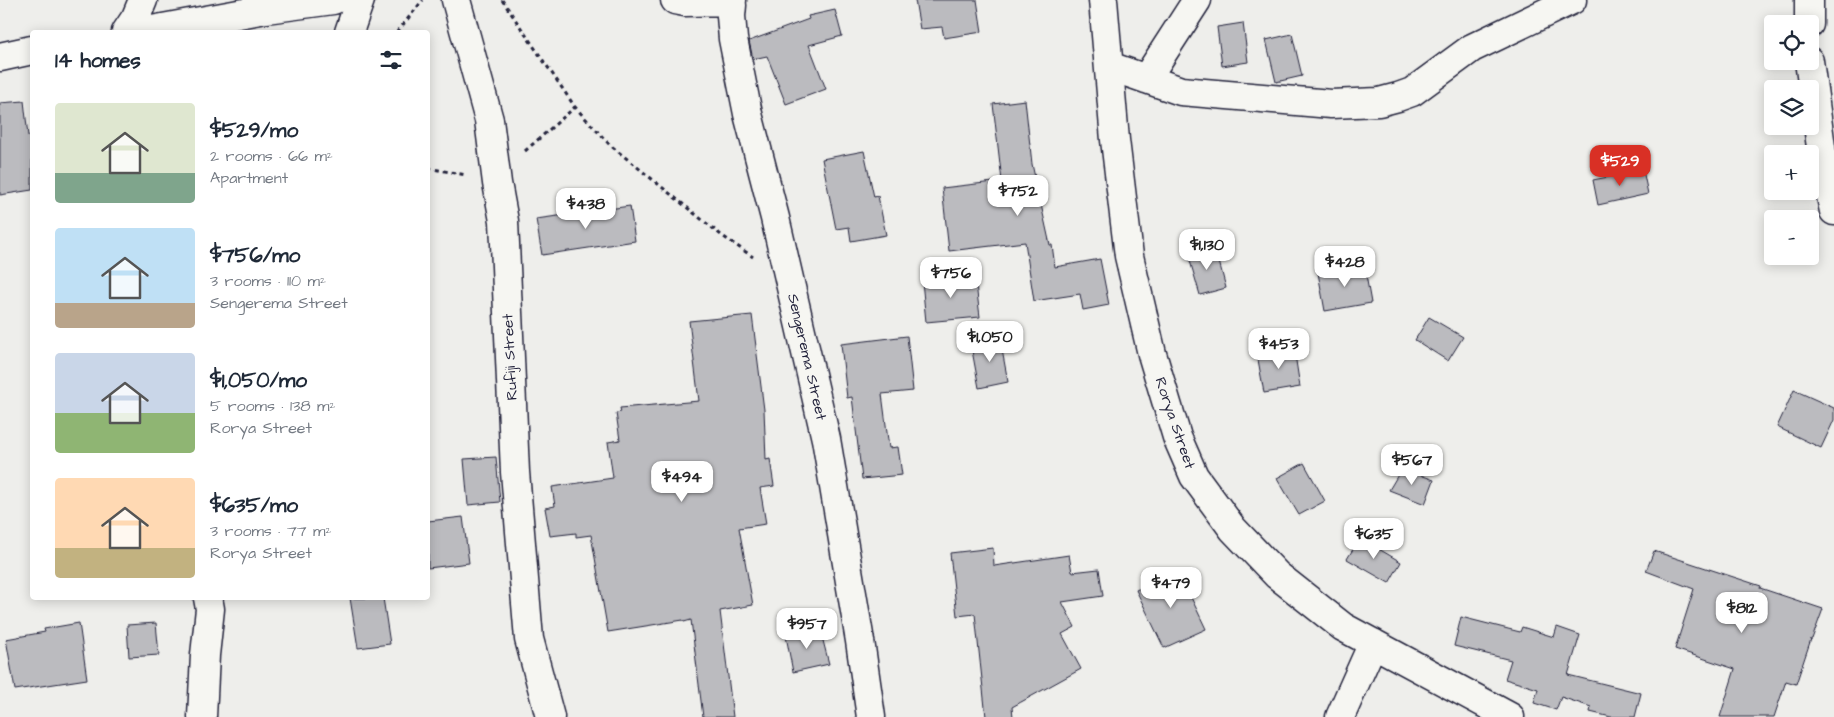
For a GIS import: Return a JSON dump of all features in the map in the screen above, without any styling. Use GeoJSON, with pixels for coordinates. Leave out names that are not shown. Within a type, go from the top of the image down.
{"type":"FeatureCollection","features":[{"type":"Feature","properties":{"kind":"street"},"geometry":{"type":"LineString","coordinates":[[127,30],[136,17],[143,0]]}},
{"type":"Feature","properties":{"kind":"street"},"geometry":{"type":"LineString","coordinates":[[152,30],[266,9],[333,0]]}},
{"type":"Feature","properties":{"kind":"street"},"geometry":{"type":"LineString","coordinates":[[350,30],[360,0]]}},
{"type":"Feature","properties":{"kind":"street","name":"Rufiji Street"},"geometry":{"type":"LineString","coordinates":[[456,0],[489,120],[496,179],[504,221],[515,472],[529,639],[550,717]]}},
{"type":"Feature","properties":{"kind":"street"},"geometry":{"type":"LineString","coordinates":[[675,0],[685,2],[731,1]]}},
{"type":"Feature","properties":{"kind":"street","name":"Rorya Street"},"geometry":{"type":"LineString","coordinates":[[1103,0],[1115,140],[1130,256],[1152,354],[1177,437],[1194,476],[1233,529],[1278,575],[1343,627],[1510,717]]}},
{"type":"Feature","properties":{"kind":"street"},"geometry":{"type":"LineString","coordinates":[[1146,79],[1197,0]]}},
{"type":"Feature","properties":{"kind":"street"},"geometry":{"type":"LineString","coordinates":[[1108,66],[1191,92],[1331,104],[1379,102],[1398,98],[1412,92],[1472,48],[1572,0]]}},
{"type":"Feature","properties":{"kind":"street"},"geometry":{"type":"LineString","coordinates":[[1809,0],[1809,15]]}},
{"type":"Feature","properties":{"kind":"street","name":"Sengerema Street"},"geometry":{"type":"LineString","coordinates":[[731,1],[733,39],[748,114],[826,439],[871,717]]}},
{"type":"Feature","properties":{"kind":"street"},"geometry":{"type":"LineString","coordinates":[[0,56],[30,50]]}},
{"type":"Feature","properties":{"kind":"street"},"geometry":{"type":"LineString","coordinates":[[1811,70],[1822,154],[1834,211]]}},
{"type":"Feature","properties":{"kind":"street"},"geometry":{"type":"LineString","coordinates":[[202,717],[205,654],[210,609],[208,600]]}},
{"type":"Feature","properties":{"kind":"street"},"geometry":{"type":"LineString","coordinates":[[1340,717],[1373,643]]}},
{"type":"Feature","properties":{"kind":"path"},"geometry":{"type":"LineString","coordinates":[[399,30],[423,0]]}},
{"type":"Feature","properties":{"kind":"path"},"geometry":{"type":"LineString","coordinates":[[502,0],[575,107],[610,146],[720,234],[790,284]]}},
{"type":"Feature","properties":{"kind":"path"},"geometry":{"type":"LineString","coordinates":[[430,168],[496,179],[575,107]]}},
{"type":"Feature","properties":{"kind":"building"},"geometry":{"type":"Polygon","coordinates":[[[915,0],[977,0],[982,32],[944,38],[942,27],[920,29],[915,0]]]}},
{"type":"Feature","properties":{"kind":"building"},"geometry":{"type":"Polygon","coordinates":[[[835,10],[842,36],[809,45],[826,89],[786,104],[767,56],[753,59],[749,41],[809,19],[808,16],[835,10]]]}},
{"type":"Feature","properties":{"kind":"building"},"geometry":{"type":"Polygon","coordinates":[[[1243,23],[1248,62],[1222,66],[1217,27],[1243,23]]]}},
{"type":"Feature","properties":{"kind":"building"},"geometry":{"type":"Polygon","coordinates":[[[1292,34],[1302,76],[1276,82],[1266,40],[1292,34]]]}},
{"type":"Feature","properties":{"kind":"building"},"geometry":{"type":"Polygon","coordinates":[[[1025,100],[1032,164],[1050,245],[1052,245],[1055,267],[1100,259],[1109,305],[1083,310],[1080,294],[1034,301],[1025,242],[949,251],[942,188],[1002,181],[993,104],[1025,100]]]}},
{"type":"Feature","properties":{"kind":"building"},"geometry":{"type":"Polygon","coordinates":[[[24,101],[28,136],[30,136],[30,190],[0,195],[0,103],[24,101]]]}},
{"type":"Feature","properties":{"kind":"building"},"geometry":{"type":"Polygon","coordinates":[[[864,151],[874,197],[878,196],[886,235],[851,241],[849,227],[836,229],[822,159],[864,151]]]}},
{"type":"Feature","properties":{"kind":"building"},"geometry":{"type":"Polygon","coordinates":[[[1643,170],[1648,194],[1598,205],[1593,180],[1643,170]]]}},
{"type":"Feature","properties":{"kind":"building"},"geometry":{"type":"Polygon","coordinates":[[[630,206],[635,241],[542,255],[536,219],[630,206]]]}},
{"type":"Feature","properties":{"kind":"building"},"geometry":{"type":"Polygon","coordinates":[[[1215,246],[1226,288],[1200,295],[1188,254],[1215,246]]]}},
{"type":"Feature","properties":{"kind":"building"},"geometry":{"type":"Polygon","coordinates":[[[1364,264],[1371,303],[1325,311],[1318,273],[1364,264]]]}},
{"type":"Feature","properties":{"kind":"building"},"geometry":{"type":"Polygon","coordinates":[[[975,276],[980,317],[926,322],[922,281],[975,276]]]}},
{"type":"Feature","properties":{"kind":"building"},"geometry":{"type":"Polygon","coordinates":[[[752,315],[764,410],[766,460],[770,459],[774,486],[760,488],[766,524],[739,528],[753,605],[720,611],[733,717],[703,717],[691,620],[608,632],[591,535],[576,537],[576,533],[550,536],[545,508],[555,506],[552,487],[613,478],[608,442],[620,440],[616,413],[621,412],[620,408],[699,401],[689,321],[752,315]]]}},
{"type":"Feature","properties":{"kind":"building"},"geometry":{"type":"Polygon","coordinates":[[[1429,317],[1463,337],[1448,361],[1415,340],[1429,317]]]}},
{"type":"Feature","properties":{"kind":"building"},"geometry":{"type":"Polygon","coordinates":[[[907,336],[913,391],[882,394],[889,448],[898,447],[902,475],[862,479],[852,397],[847,398],[841,344],[907,336]]]}},
{"type":"Feature","properties":{"kind":"building"},"geometry":{"type":"Polygon","coordinates":[[[1000,339],[1008,382],[979,388],[971,345],[1000,339]]]}},
{"type":"Feature","properties":{"kind":"building"},"geometry":{"type":"Polygon","coordinates":[[[1294,348],[1300,387],[1264,393],[1257,354],[1294,348]]]}},
{"type":"Feature","properties":{"kind":"building"},"geometry":{"type":"Polygon","coordinates":[[[1794,390],[1834,408],[1834,420],[1821,448],[1777,427],[1794,390]]]}},
{"type":"Feature","properties":{"kind":"building"},"geometry":{"type":"Polygon","coordinates":[[[496,457],[500,502],[468,505],[464,459],[496,457]]]}},
{"type":"Feature","properties":{"kind":"building"},"geometry":{"type":"Polygon","coordinates":[[[1304,463],[1325,501],[1299,515],[1277,478],[1304,463]]]}},
{"type":"Feature","properties":{"kind":"building"},"geometry":{"type":"Polygon","coordinates":[[[1402,468],[1434,480],[1425,504],[1389,490],[1402,468]]]}},
{"type":"Feature","properties":{"kind":"building"},"geometry":{"type":"Polygon","coordinates":[[[463,517],[469,563],[430,568],[430,521],[463,517]]]}},
{"type":"Feature","properties":{"kind":"building"},"geometry":{"type":"Polygon","coordinates":[[[1360,538],[1401,562],[1389,583],[1347,559],[1360,538]]]}},
{"type":"Feature","properties":{"kind":"building"},"geometry":{"type":"Polygon","coordinates":[[[993,548],[994,566],[1069,555],[1072,572],[1099,569],[1103,596],[1062,602],[1075,627],[1062,634],[1081,669],[1012,707],[1013,717],[986,717],[975,614],[957,616],[950,553],[993,548]]]}},
{"type":"Feature","properties":{"kind":"building"},"geometry":{"type":"Polygon","coordinates":[[[1654,551],[1761,586],[1760,588],[1823,609],[1796,684],[1786,681],[1774,717],[1720,717],[1735,669],[1675,649],[1694,589],[1646,571],[1654,551]]]}},
{"type":"Feature","properties":{"kind":"building"},"geometry":{"type":"Polygon","coordinates":[[[1178,570],[1206,629],[1164,648],[1136,590],[1178,570]]]}},
{"type":"Feature","properties":{"kind":"building"},"geometry":{"type":"Polygon","coordinates":[[[350,600],[383,600],[390,644],[358,648],[350,600]]]}},
{"type":"Feature","properties":{"kind":"building"},"geometry":{"type":"Polygon","coordinates":[[[1461,617],[1520,632],[1522,627],[1554,637],[1557,627],[1580,635],[1568,675],[1641,693],[1635,717],[1611,717],[1590,712],[1591,707],[1561,697],[1556,710],[1534,703],[1538,689],[1505,679],[1511,660],[1454,646],[1461,617]]]}},
{"type":"Feature","properties":{"kind":"building"},"geometry":{"type":"Polygon","coordinates":[[[79,623],[87,679],[15,690],[6,639],[45,632],[44,629],[79,623]]]}},
{"type":"Feature","properties":{"kind":"building"},"geometry":{"type":"Polygon","coordinates":[[[156,623],[159,655],[129,657],[127,625],[156,623]]]}},
{"type":"Feature","properties":{"kind":"building"},"geometry":{"type":"Polygon","coordinates":[[[820,629],[829,664],[793,672],[786,636],[820,629]]]}}]}
